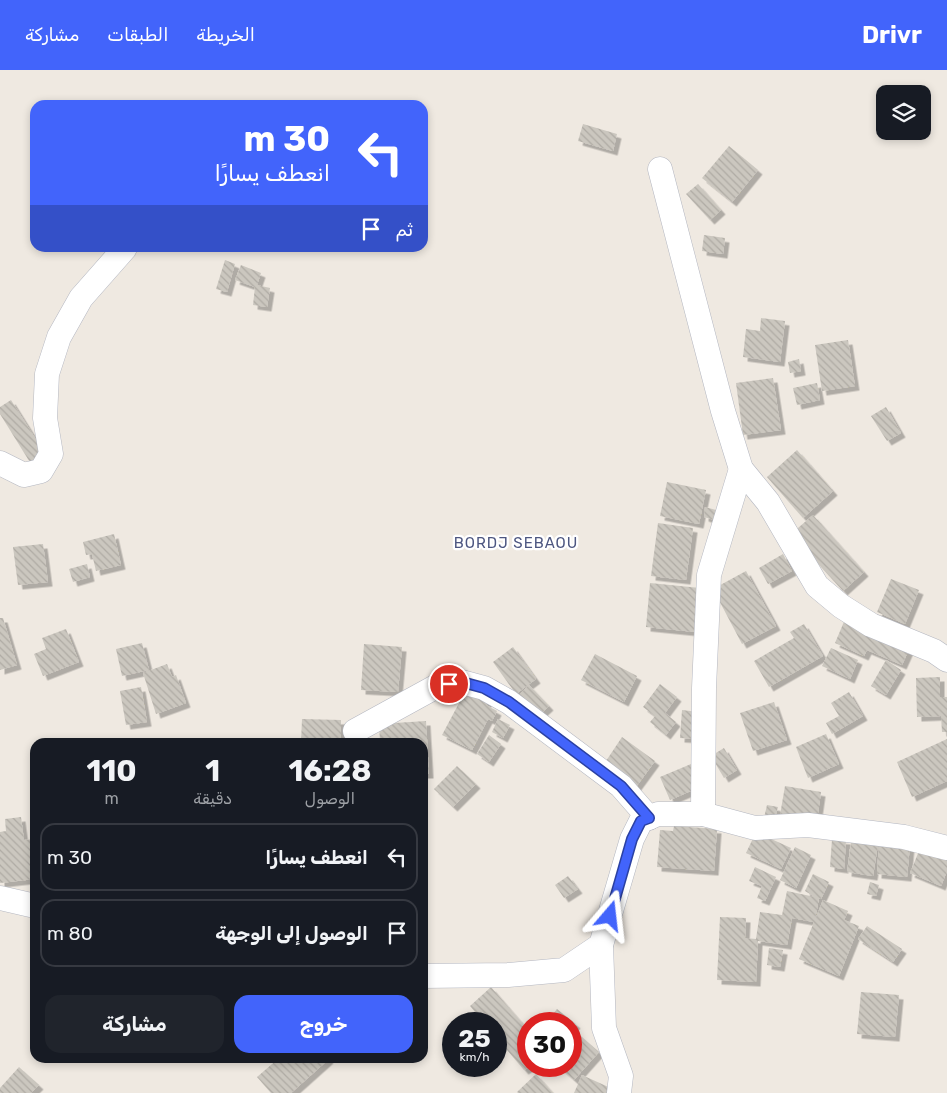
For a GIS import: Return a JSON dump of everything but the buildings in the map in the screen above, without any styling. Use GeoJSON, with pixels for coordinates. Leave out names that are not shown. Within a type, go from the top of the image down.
{"type":"FeatureCollection","features":[{"type":"Feature","properties":{"kind":"street"},"geometry":{"type":"LineString","coordinates":[[660,169],[741,469],[768,502],[817,586],[841,606],[871,624],[934,651],[947,660]]}},
{"type":"Feature","properties":{"kind":"street"},"geometry":{"type":"LineString","coordinates":[[0,463],[24,475],[41,471],[52,454],[45,418],[47,374],[59,337],[81,298],[121,252]]}},
{"type":"Feature","properties":{"kind":"street"},"geometry":{"type":"LineString","coordinates":[[703,814],[704,688],[709,575],[741,469]]}},
{"type":"Feature","properties":{"kind":"street"},"geometry":{"type":"LineString","coordinates":[[355,731],[437,686],[462,682],[484,688],[509,702],[621,786],[649,818]]}},
{"type":"Feature","properties":{"kind":"street"},"geometry":{"type":"LineString","coordinates":[[620,1093],[621,1076],[604,1028],[601,945],[632,839],[641,821],[658,814],[703,814],[755,828],[808,824],[904,837],[947,848]]}},
{"type":"Feature","properties":{"kind":"street"},"geometry":{"type":"LineString","coordinates":[[0,898],[30,905]]}},
{"type":"Feature","properties":{"kind":"street"},"geometry":{"type":"LineString","coordinates":[[428,976],[508,975],[564,970],[601,945]]}},
{"type":"Feature","properties":{"kind":"district","name":"BORDJ SEBAOU"},"geometry":{"type":"Point","coordinates":[516,543]}},
{"type":"Feature","properties":{"kind":"route"},"geometry":{"type":"LineString","coordinates":[[449,684],[462,682],[484,688],[509,702],[621,786],[649,818],[641,821],[632,839],[610,916]]}}]}
